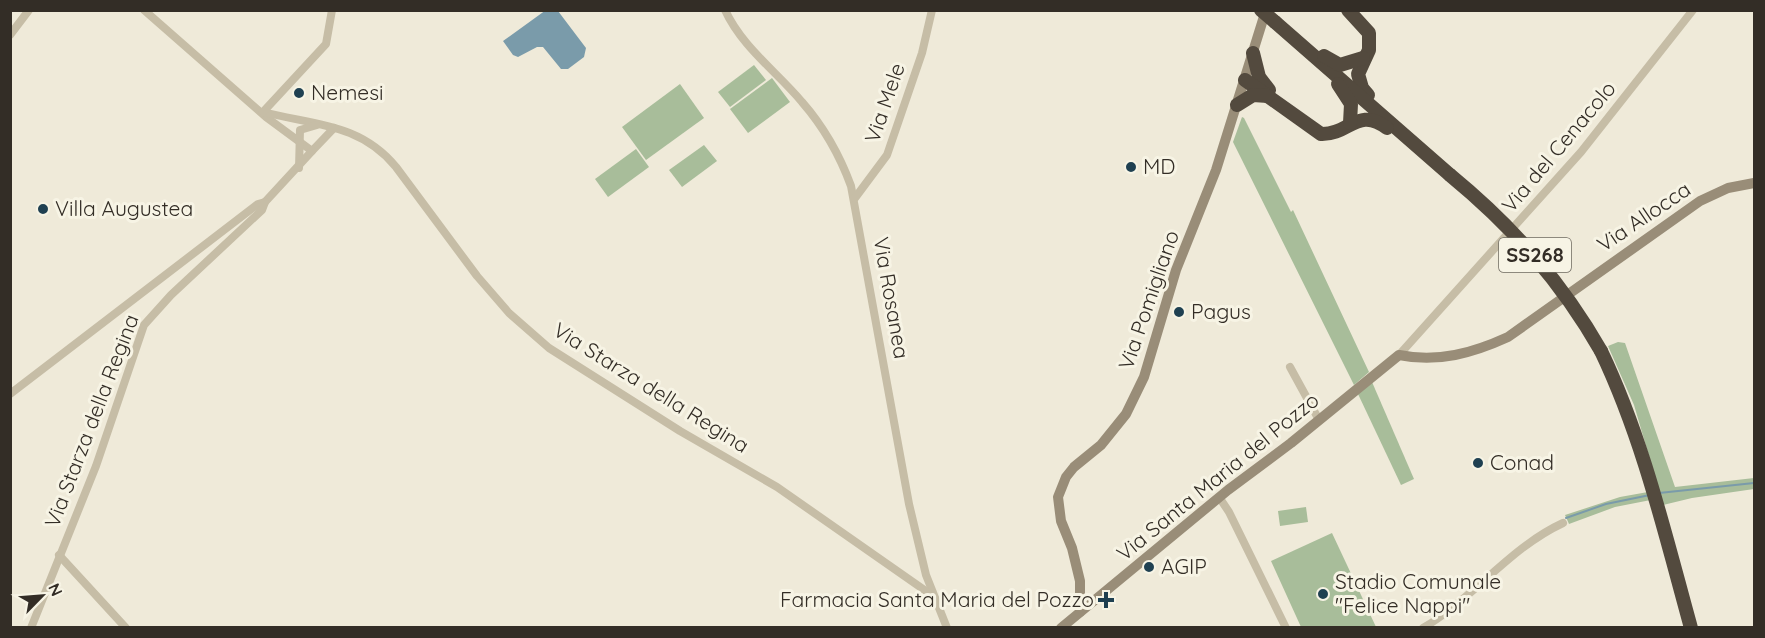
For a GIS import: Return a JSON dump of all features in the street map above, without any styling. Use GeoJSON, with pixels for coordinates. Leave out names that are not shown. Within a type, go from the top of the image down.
{"type":"FeatureCollection","features":[{"type":"Feature","properties":{"kind":"highway","name":"SS268"},"geometry":{"type":"LineString","coordinates":[[1261,10],[1271,16],[1312,55],[1503,221],[1535,255],[1577,311],[1601,351],[1629,413],[1691,627]]}},
{"type":"Feature","properties":{"kind":"highway"},"geometry":{"type":"LineString","coordinates":[[1348,10],[1369,33],[1369,50],[1363,58],[1358,74],[1362,88],[1403,134]]}},
{"type":"Feature","properties":{"kind":"highway"},"geometry":{"type":"LineString","coordinates":[[1288,33],[1333,63],[1348,65],[1363,58]]}},
{"type":"Feature","properties":{"kind":"highway"},"geometry":{"type":"LineString","coordinates":[[1253,52],[1259,77],[1276,99]]}},
{"type":"Feature","properties":{"kind":"highway"},"geometry":{"type":"LineString","coordinates":[[1312,55],[1349,97],[1352,111],[1350,123]]}},
{"type":"Feature","properties":{"kind":"highway"},"geometry":{"type":"LineString","coordinates":[[1245,80],[1276,99],[1321,134],[1331,134],[1350,123],[1372,119],[1421,150]]}},
{"type":"Feature","properties":{"kind":"highway"},"geometry":{"type":"LineString","coordinates":[[1237,105],[1253,95],[1260,94],[1276,99]]}},
{"type":"Feature","properties":{"kind":"street"},"geometry":{"type":"LineString","coordinates":[[10,35],[29,10]]}},
{"type":"Feature","properties":{"kind":"street","name":"Via Starza della Regina"},"geometry":{"type":"LineString","coordinates":[[144,10],[262,112],[312,151]]}},
{"type":"Feature","properties":{"kind":"street"},"geometry":{"type":"LineString","coordinates":[[262,112],[326,44],[332,10]]}},
{"type":"Feature","properties":{"kind":"street","name":"Via Rosanea"},"geometry":{"type":"LineString","coordinates":[[725,10],[759,57],[803,103],[833,147],[855,198],[909,504],[933,596],[947,627]]}},
{"type":"Feature","properties":{"kind":"street","name":"Via Mele"},"geometry":{"type":"LineString","coordinates":[[855,198],[887,155],[922,53],[932,10]]}},
{"type":"Feature","properties":{"kind":"street","name":"Via del Cenacolo"},"geometry":{"type":"LineString","coordinates":[[1399,355],[1581,152],[1693,10]]}},
{"type":"Feature","properties":{"kind":"street","name":"Via Pomigliano"},"geometry":{"type":"LineString","coordinates":[[1080,612],[1080,581],[1058,508],[1061,486],[1074,467],[1101,445],[1126,414],[1144,377],[1176,270],[1199,217],[1253,52],[1271,16]]}},
{"type":"Feature","properties":{"kind":"street","name":"Via Starza della Regina"},"geometry":{"type":"LineString","coordinates":[[262,112],[354,133],[382,150],[477,276],[509,313],[549,348],[680,431],[777,487],[933,596]]}},
{"type":"Feature","properties":{"kind":"street"},"geometry":{"type":"LineString","coordinates":[[299,168],[300,130],[318,125]]}},
{"type":"Feature","properties":{"kind":"street","name":"Via Starza della Regina"},"geometry":{"type":"LineString","coordinates":[[31,627],[96,466],[144,325],[171,295],[262,210],[265,202],[334,128]]}},
{"type":"Feature","properties":{"kind":"street","name":"Via Allocca"},"geometry":{"type":"LineString","coordinates":[[1399,355],[1418,359],[1450,357],[1479,350],[1508,337],[1700,201],[1728,188],[1755,183]]}},
{"type":"Feature","properties":{"kind":"street","name":"Via Starza della Regina"},"geometry":{"type":"LineString","coordinates":[[10,394],[258,204],[265,202]]}},
{"type":"Feature","properties":{"kind":"street","name":"Via Santa Maria del Pozzo"},"geometry":{"type":"LineString","coordinates":[[1061,627],[1219,497],[1399,355]]}},
{"type":"Feature","properties":{"kind":"street"},"geometry":{"type":"LineString","coordinates":[[1290,367],[1319,420]]}},
{"type":"Feature","properties":{"kind":"street"},"geometry":{"type":"LineString","coordinates":[[1219,497],[1229,512],[1286,627]]}},
{"type":"Feature","properties":{"kind":"street"},"geometry":{"type":"LineString","coordinates":[[1423,627],[1451,611],[1532,540],[1563,523]]}},
{"type":"Feature","properties":{"kind":"street"},"geometry":{"type":"LineString","coordinates":[[59,555],[126,627]]}},
{"type":"Feature","properties":{"kind":"street","name":"Via Pomigliano"},"geometry":{"type":"LineString","coordinates":[[1080,581],[1096,600]]}},
{"type":"Feature","properties":{"kind":"green space"},"geometry":{"type":"Polygon","coordinates":[[[754,65],[766,80],[730,107],[718,92],[754,65]]]}},
{"type":"Feature","properties":{"kind":"green space"},"geometry":{"type":"Polygon","coordinates":[[[772,78],[790,102],[748,133],[730,109],[772,78]]]}},
{"type":"Feature","properties":{"kind":"green space"},"geometry":{"type":"Polygon","coordinates":[[[680,84],[704,118],[646,160],[622,127],[680,84]]]}},
{"type":"Feature","properties":{"kind":"green space"},"geometry":{"type":"Polygon","coordinates":[[[1242,117],[1291,212],[1293,210],[1369,372],[1354,385],[1233,142],[1242,117]]]}},
{"type":"Feature","properties":{"kind":"green space"},"geometry":{"type":"Polygon","coordinates":[[[704,145],[717,161],[682,187],[669,170],[704,145]]]}},
{"type":"Feature","properties":{"kind":"green space"},"geometry":{"type":"Polygon","coordinates":[[[636,149],[649,167],[608,197],[595,179],[636,149]]]}},
{"type":"Feature","properties":{"kind":"green space"},"geometry":{"type":"Polygon","coordinates":[[[1618,342],[1625,343],[1675,487],[1754,478],[1754,489],[1692,498],[1663,505],[1661,498],[1615,507],[1569,524],[1565,515],[1620,497],[1659,490],[1634,405],[1608,346],[1618,342]]]}},
{"type":"Feature","properties":{"kind":"green space"},"geometry":{"type":"Polygon","coordinates":[[[1372,382],[1414,479],[1401,485],[1358,394],[1372,382]]]}},
{"type":"Feature","properties":{"kind":"green space"},"geometry":{"type":"Polygon","coordinates":[[[1306,507],[1308,522],[1280,526],[1278,511],[1306,507]]]}},
{"type":"Feature","properties":{"kind":"green space","name":"Stadio Comunale \"Felice Nappi\""},"geometry":{"type":"Polygon","coordinates":[[[1332,533],[1376,627],[1301,627],[1271,561],[1332,533]]]}},
{"type":"Feature","properties":{"kind":"water"},"geometry":{"type":"Polygon","coordinates":[[[546,10],[558,11],[586,48],[584,57],[568,69],[561,69],[543,47],[537,47],[518,57],[513,55],[503,41],[546,10]]]}},
{"type":"Feature","properties":{"kind":"waterway"},"geometry":{"type":"LineString","coordinates":[[1659,493],[1754,483]]}},
{"type":"Feature","properties":{"kind":"waterway"},"geometry":{"type":"LineString","coordinates":[[1566,518],[1606,504],[1650,495]]}},
{"type":"Feature","properties":{"kind":"place","name":"Nemesi"},"geometry":{"type":"Point","coordinates":[299,93]}},
{"type":"Feature","properties":{"kind":"place","name":"MD"},"geometry":{"type":"Point","coordinates":[1131,167]}},
{"type":"Feature","properties":{"kind":"place","name":"Villa Augustea"},"geometry":{"type":"Point","coordinates":[43,209]}},
{"type":"Feature","properties":{"kind":"place","name":"Pagus"},"geometry":{"type":"Point","coordinates":[1179,312]}},
{"type":"Feature","properties":{"kind":"place","name":"Conad"},"geometry":{"type":"Point","coordinates":[1478,463]}},
{"type":"Feature","properties":{"kind":"place","name":"AGIP"},"geometry":{"type":"Point","coordinates":[1149,567]}},
{"type":"Feature","properties":{"kind":"place","name":"Stadio Comunale \"Felice Nappi\""},"geometry":{"type":"Point","coordinates":[1323,594]}},
{"type":"Feature","properties":{"kind":"place","name":"Farmacia Santa Maria del Pozzo"},"geometry":{"type":"Point","coordinates":[1106,600]}}]}
